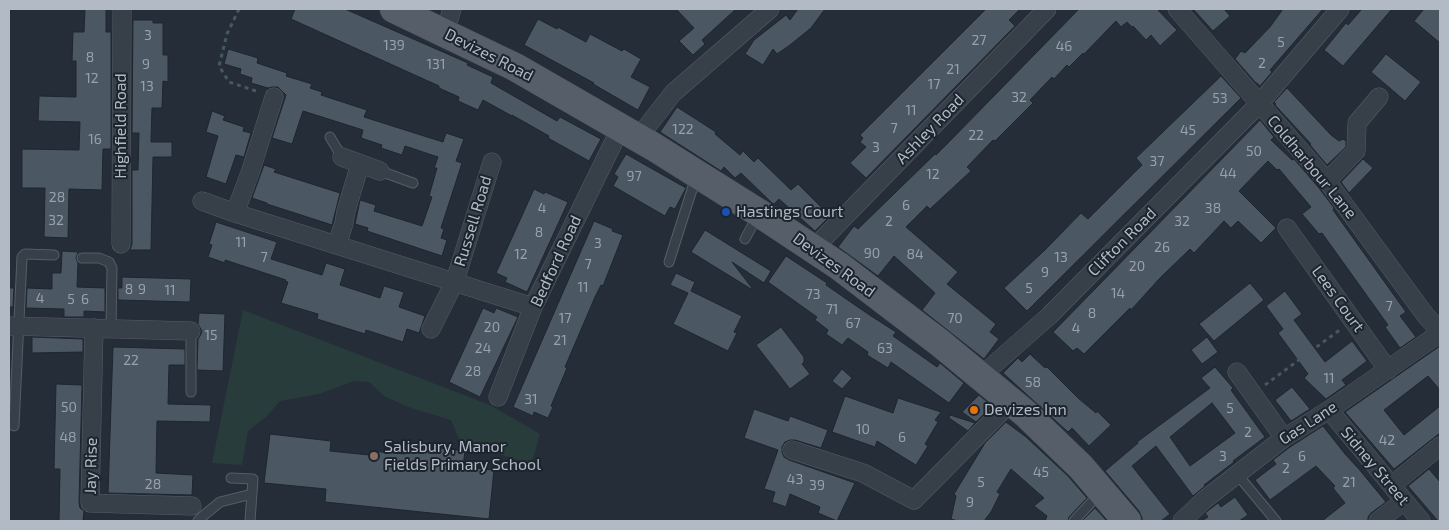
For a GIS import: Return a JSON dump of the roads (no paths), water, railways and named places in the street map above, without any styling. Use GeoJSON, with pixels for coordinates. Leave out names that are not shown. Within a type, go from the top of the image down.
{"type":"FeatureCollection","features":[{"type":"Feature","properties":{"kind":"main road","name":"Devizes Road"},"geometry":{"type":"LineString","coordinates":[[394,9],[448,20],[515,67],[697,174],[839,266],[940,343],[1026,414],[1070,456],[1127,521]]}},
{"type":"Feature","properties":{"kind":"street","name":"Highfield Road"},"geometry":{"type":"LineString","coordinates":[[121,244],[122,9]]}},
{"type":"Feature","properties":{"kind":"street","name":"Bedford Road"},"geometry":{"type":"LineString","coordinates":[[498,397],[534,307],[629,133],[673,92],[770,9]]}},
{"type":"Feature","properties":{"kind":"street","name":"Ashley Road"},"geometry":{"type":"LineString","coordinates":[[814,249],[1047,9]]}},
{"type":"Feature","properties":{"kind":"street","name":"Coldharbour Lane"},"geometry":{"type":"LineString","coordinates":[[1177,9],[1327,181],[1426,316],[1440,332]]}},
{"type":"Feature","properties":{"kind":"street","name":"Clifton Road"},"geometry":{"type":"LineString","coordinates":[[981,376],[1049,316],[1259,104],[1340,9]]}},
{"type":"Feature","properties":{"kind":"street"},"geometry":{"type":"LineString","coordinates":[[234,213],[250,173],[274,97]]}},
{"type":"Feature","properties":{"kind":"street"},"geometry":{"type":"LineString","coordinates":[[1327,181],[1356,151],[1357,123],[1379,98]]}},
{"type":"Feature","properties":{"kind":"street"},"geometry":{"type":"LineString","coordinates":[[342,157],[380,171]]}},
{"type":"Feature","properties":{"kind":"street","name":"Russell Road"},"geometry":{"type":"LineString","coordinates":[[431,329],[455,281],[492,162]]}},
{"type":"Feature","properties":{"kind":"street"},"geometry":{"type":"LineString","coordinates":[[337,245],[360,164]]}},
{"type":"Feature","properties":{"kind":"street","name":"Russell Road"},"geometry":{"type":"LineString","coordinates":[[202,201],[234,213],[534,307]]}},
{"type":"Feature","properties":{"kind":"street","name":"Lees Court"},"geometry":{"type":"LineString","coordinates":[[1287,228],[1388,370]]}},
{"type":"Feature","properties":{"kind":"street"},"geometry":{"type":"LineString","coordinates":[[13,326],[191,331]]}},
{"type":"Feature","properties":{"kind":"street","name":"Jay Rise"},"geometry":{"type":"LineString","coordinates":[[102,328],[90,503],[195,513]]}},
{"type":"Feature","properties":{"kind":"street","name":"Gas Lane"},"geometry":{"type":"LineString","coordinates":[[1182,521],[1204,500],[1284,438],[1388,370],[1440,332]]}},
{"type":"Feature","properties":{"kind":"street"},"geometry":{"type":"LineString","coordinates":[[1237,372],[1284,438]]}},
{"type":"Feature","properties":{"kind":"street"},"geometry":{"type":"LineString","coordinates":[[792,450],[863,473],[914,500],[1011,402]]}},
{"type":"Feature","properties":{"kind":"street","name":"Sidney Street"},"geometry":{"type":"LineString","coordinates":[[1329,410],[1421,521]]}},
{"type":"Feature","properties":{"kind":"street"},"geometry":{"type":"LineString","coordinates":[[1392,485],[1440,446]]}},
{"type":"Feature","properties":{"kind":"street"},"geometry":{"type":"LineString","coordinates":[[1378,521],[1404,500]]}},
{"type":"Feature","properties":{"kind":"lane"},"geometry":{"type":"LineString","coordinates":[[330,137],[342,157]]}},
{"type":"Feature","properties":{"kind":"lane"},"geometry":{"type":"LineString","coordinates":[[380,171],[413,183]]}},
{"type":"Feature","properties":{"kind":"lane"},"geometry":{"type":"LineString","coordinates":[[669,262],[697,174]]}},
{"type":"Feature","properties":{"kind":"lane"},"geometry":{"type":"LineString","coordinates":[[744,239],[759,213]]}},
{"type":"Feature","properties":{"kind":"lane"},"geometry":{"type":"LineString","coordinates":[[14,426],[13,326],[22,257],[25,254],[54,255]]}},
{"type":"Feature","properties":{"kind":"lane"},"geometry":{"type":"LineString","coordinates":[[82,258],[99,258],[109,262],[112,268],[102,328]]}},
{"type":"Feature","properties":{"kind":"lane"},"geometry":{"type":"LineString","coordinates":[[191,331],[191,392]]}},
{"type":"Feature","properties":{"kind":"lane"},"geometry":{"type":"LineString","coordinates":[[1237,474],[1276,521]]}},
{"type":"Feature","properties":{"kind":"lane"},"geometry":{"type":"LineString","coordinates":[[231,478],[253,479],[250,521]]}},
{"type":"Feature","properties":{"kind":"lane"},"geometry":{"type":"LineString","coordinates":[[1074,521],[1102,491]]}},
{"type":"Feature","properties":{"kind":"lane"},"geometry":{"type":"LineString","coordinates":[[195,513],[202,516],[220,502],[252,494]]}},
{"type":"Feature","properties":{"kind":"place","name":"Hastings Court"},"geometry":{"type":"Point","coordinates":[726,212]}},
{"type":"Feature","properties":{"kind":"place","name":"Devizes Inn"},"geometry":{"type":"Point","coordinates":[974,410]}},
{"type":"Feature","properties":{"kind":"place","name":"Salisbury, Manor Fields Primary School"},"geometry":{"type":"Point","coordinates":[374,456]}}]}
